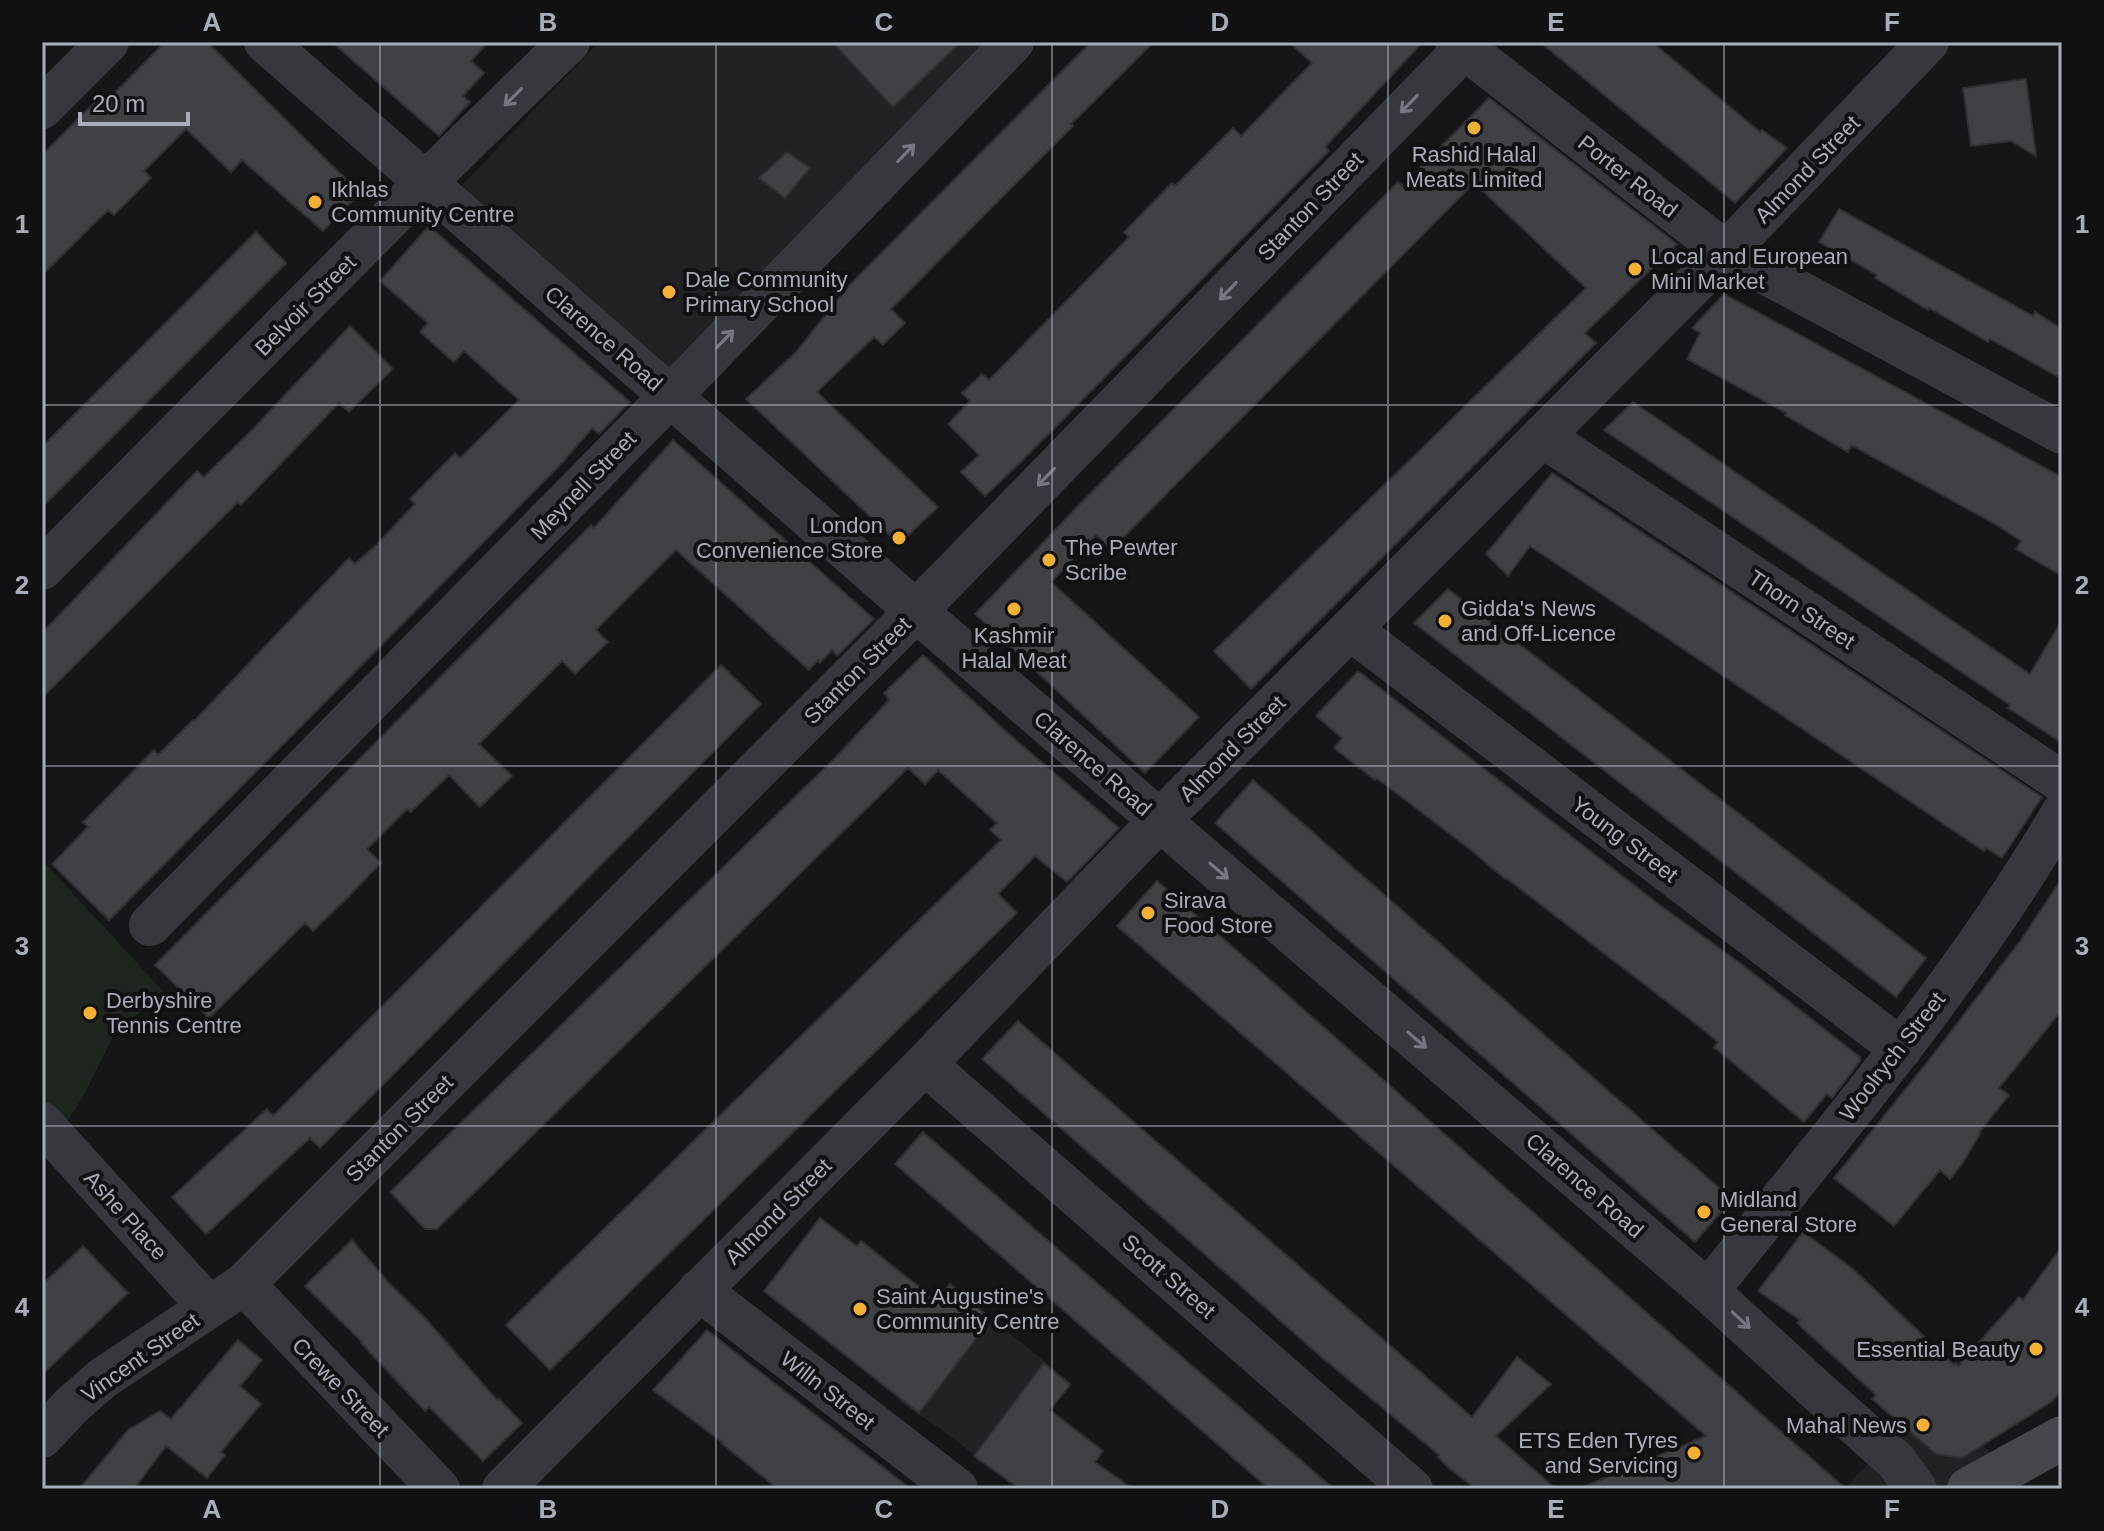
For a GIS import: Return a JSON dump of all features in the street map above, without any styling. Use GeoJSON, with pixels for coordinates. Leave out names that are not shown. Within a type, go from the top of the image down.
{"type":"FeatureCollection","features":[{"type":"Feature","properties":{"kind":"street"},"geometry":{"type":"LineString","coordinates":[[42,108],[108,42]]}},
{"type":"Feature","properties":{"kind":"street","name":"Clarence Road"},"geometry":{"type":"LineString","coordinates":[[265,42],[916,611],[1708,1291],[1887,1452],[1916,1489]]}},
{"type":"Feature","properties":{"kind":"street","name":"Belvoir Street"},"geometry":{"type":"LineString","coordinates":[[42,569],[569,42]]}},
{"type":"Feature","properties":{"kind":"street","name":"Meynell Street"},"geometry":{"type":"LineString","coordinates":[[150,925],[1013,42]]}},
{"type":"Feature","properties":{"kind":"street","name":"Almond Street"},"geometry":{"type":"LineString","coordinates":[[503,1489],[925,1064],[1160,820],[1726,252],[1928,42]]}},
{"type":"Feature","properties":{"kind":"street","name":"Porter Road"},"geometry":{"type":"LineString","coordinates":[[1460,45],[1726,252],[2062,433]]}},
{"type":"Feature","properties":{"kind":"street","name":"Stanton Street"},"geometry":{"type":"LineString","coordinates":[[244,1284],[916,611],[1460,45]]}},
{"type":"Feature","properties":{"kind":"street","name":"Thorn Street"},"geometry":{"type":"LineString","coordinates":[[1542,436],[2062,782]]}},
{"type":"Feature","properties":{"kind":"street","name":"Young Street"},"geometry":{"type":"LineString","coordinates":[[1350,629],[1901,1049]]}},
{"type":"Feature","properties":{"kind":"street","name":"Woolrych Street"},"geometry":{"type":"LineString","coordinates":[[1708,1291],[1901,1049],[1993,921],[2062,813]]}},
{"type":"Feature","properties":{"kind":"street","name":"Scott Street"},"geometry":{"type":"LineString","coordinates":[[925,1064],[1412,1489]]}},
{"type":"Feature","properties":{"kind":"street","name":"Ashe Place"},"geometry":{"type":"LineString","coordinates":[[42,1123],[209,1307]]}},
{"type":"Feature","properties":{"kind":"street","name":"Vincent Street"},"geometry":{"type":"LineString","coordinates":[[42,1437],[103,1378],[244,1284]]}},
{"type":"Feature","properties":{"kind":"street","name":"Crewe Street"},"geometry":{"type":"LineString","coordinates":[[244,1284],[439,1489]]}},
{"type":"Feature","properties":{"kind":"street","name":"Willn Street"},"geometry":{"type":"LineString","coordinates":[[699,1290],[957,1489]]}},
{"type":"Feature","properties":{"kind":"street"},"geometry":{"type":"LineString","coordinates":[[1969,1489],[2062,1438]]}},
{"type":"Feature","properties":{"kind":"shaded area","name":"Dale Community Primary School"},"geometry":{"type":"Polygon","coordinates":[[[599,42],[1009,42],[680,390],[453,195],[599,42]]]}},
{"type":"Feature","properties":{"kind":"shaded area","name":"Derbyshire Tennis Centre"},"geometry":{"type":"Polygon","coordinates":[[[42,860],[163,991],[114,1035],[65,1125],[42,1146],[42,860]]]}},
{"type":"Feature","properties":{"kind":"shaded area"},"geometry":{"type":"Polygon","coordinates":[[[977,1307],[1071,1383],[1000,1475],[899,1401],[977,1307]]]}},
{"type":"Feature","properties":{"kind":"shaded area"},"geometry":{"type":"Polygon","coordinates":[[[1930,1398],[2010,1470],[1976,1489],[1844,1489],[1930,1398]]]}},
{"type":"Feature","properties":{"kind":"building"},"geometry":{"type":"Polygon","coordinates":[[[165,42],[207,42],[360,193],[323,231],[242,160],[231,172],[186,129],[144,171],[151,178],[114,215],[108,210],[42,275],[42,155],[96,101],[101,107],[165,42]]]}},
{"type":"Feature","properties":{"kind":"building"},"geometry":{"type":"Polygon","coordinates":[[[332,42],[488,42],[471,61],[484,73],[463,96],[470,102],[439,136],[332,42]]]}},
{"type":"Feature","properties":{"kind":"building"},"geometry":{"type":"Polygon","coordinates":[[[832,42],[961,42],[893,107],[832,42]]]}},
{"type":"Feature","properties":{"kind":"building"},"geometry":{"type":"Polygon","coordinates":[[[1091,42],[1154,42],[891,309],[905,323],[883,345],[874,337],[817,392],[938,507],[899,544],[746,399],[796,352],[866,268],[1091,42]]]}},
{"type":"Feature","properties":{"kind":"building"},"geometry":{"type":"Polygon","coordinates":[[[1289,42],[1423,42],[1325,147],[1329,151],[985,496],[961,472],[979,455],[948,424],[970,401],[962,393],[982,374],[989,380],[1129,237],[1124,232],[1172,183],[1175,186],[1233,128],[1241,136],[1312,63],[1289,42]]]}},
{"type":"Feature","properties":{"kind":"building"},"geometry":{"type":"Polygon","coordinates":[[[1540,42],[1652,42],[1760,132],[1762,130],[1787,148],[1735,203],[1540,42]]]}},
{"type":"Feature","properties":{"kind":"building"},"geometry":{"type":"Polygon","coordinates":[[[2026,79],[2036,156],[2011,141],[1971,146],[1963,88],[2026,79]]]}},
{"type":"Feature","properties":{"kind":"building"},"geometry":{"type":"Polygon","coordinates":[[[1489,98],[1677,244],[1585,333],[1596,343],[1251,689],[1214,651],[1586,288],[1474,183],[1111,550],[1096,535],[1051,582],[1199,717],[1145,773],[975,614],[1398,182],[1402,186],[1489,98]]]}},
{"type":"Feature","properties":{"kind":"building"},"geometry":{"type":"Polygon","coordinates":[[[787,152],[810,168],[785,198],[759,178],[787,152]]]}},
{"type":"Feature","properties":{"kind":"building"},"geometry":{"type":"Polygon","coordinates":[[[1839,209],[2062,329],[2062,379],[1990,339],[1988,342],[1928,310],[1875,278],[1877,275],[1819,242],[1839,209]]]}},
{"type":"Feature","properties":{"kind":"building"},"geometry":{"type":"Polygon","coordinates":[[[429,226],[630,402],[599,434],[592,428],[563,462],[109,920],[52,864],[88,827],[83,822],[154,750],[158,755],[194,721],[349,558],[355,564],[377,544],[415,504],[410,499],[455,453],[460,458],[519,400],[464,351],[454,362],[420,332],[428,323],[380,281],[429,226]]]}},
{"type":"Feature","properties":{"kind":"building"},"geometry":{"type":"Polygon","coordinates":[[[256,232],[286,263],[42,507],[42,447],[256,232]]]}},
{"type":"Feature","properties":{"kind":"building"},"geometry":{"type":"Polygon","coordinates":[[[1724,294],[2062,477],[2062,576],[2016,549],[2021,541],[1995,524],[1851,445],[1848,452],[1786,413],[1687,359],[1700,333],[1692,328],[1724,294]]]}},
{"type":"Feature","properties":{"kind":"building"},"geometry":{"type":"Polygon","coordinates":[[[350,326],[393,369],[349,412],[339,403],[241,505],[238,502],[42,698],[42,633],[197,471],[204,477],[350,326]]]}},
{"type":"Feature","properties":{"kind":"building"},"geometry":{"type":"Polygon","coordinates":[[[1633,402],[2030,674],[2062,620],[2062,743],[1604,430],[1633,402]]]}},
{"type":"Feature","properties":{"kind":"building"},"geometry":{"type":"Polygon","coordinates":[[[673,440],[874,619],[837,656],[832,650],[809,670],[676,550],[596,630],[608,642],[575,674],[562,661],[479,744],[512,776],[480,807],[449,775],[411,812],[407,809],[367,849],[381,863],[345,900],[313,931],[305,923],[209,1018],[155,965],[591,525],[594,528],[673,440]]]}},
{"type":"Feature","properties":{"kind":"building"},"geometry":{"type":"Polygon","coordinates":[[[1552,473],[2042,797],[2002,858],[1986,848],[1984,851],[1530,546],[1508,576],[1486,554],[1552,473]]]}},
{"type":"Feature","properties":{"kind":"building"},"geometry":{"type":"Polygon","coordinates":[[[1448,589],[1926,958],[1896,997],[1414,623],[1448,589]]]}},
{"type":"Feature","properties":{"kind":"building"},"geometry":{"type":"Polygon","coordinates":[[[923,655],[1011,736],[1119,828],[1067,882],[1035,856],[998,894],[1017,913],[550,1370],[506,1325],[1001,840],[990,830],[997,823],[938,770],[925,784],[908,768],[437,1229],[425,1229],[390,1192],[836,757],[889,700],[884,693],[923,655]]]}},
{"type":"Feature","properties":{"kind":"building"},"geometry":{"type":"Polygon","coordinates":[[[721,665],[761,704],[320,1148],[310,1138],[206,1234],[172,1197],[267,1109],[273,1116],[721,665]]]}},
{"type":"Feature","properties":{"kind":"building"},"geometry":{"type":"Polygon","coordinates":[[[1358,671],[1860,1057],[1832,1098],[1827,1094],[1804,1122],[1714,1047],[1718,1042],[1696,1024],[1334,748],[1342,738],[1316,716],[1358,671]]]}},
{"type":"Feature","properties":{"kind":"building"},"geometry":{"type":"Polygon","coordinates":[[[1253,780],[1732,1199],[1695,1242],[1215,823],[1253,780]]]}},
{"type":"Feature","properties":{"kind":"building"},"geometry":{"type":"Polygon","coordinates":[[[2062,878],[2062,1010],[1999,1088],[2009,1095],[1979,1133],[1962,1164],[1950,1179],[1940,1170],[1894,1226],[1834,1178],[2021,940],[2062,878]]]}},
{"type":"Feature","properties":{"kind":"building"},"geometry":{"type":"Polygon","coordinates":[[[1157,881],[1846,1489],[1578,1489],[1706,1436],[1117,926],[1157,881]]]}},
{"type":"Feature","properties":{"kind":"building"},"geometry":{"type":"Polygon","coordinates":[[[1018,1021],[1472,1417],[1517,1357],[1551,1384],[1496,1436],[1556,1489],[1476,1489],[1450,1469],[1439,1455],[1325,1360],[982,1059],[1018,1021]]]}},
{"type":"Feature","properties":{"kind":"building"},"geometry":{"type":"Polygon","coordinates":[[[923,1132],[1334,1489],[1269,1489],[895,1164],[923,1132]]]}},
{"type":"Feature","properties":{"kind":"building","name":"Saint Augustine's Community Centre"},"geometry":{"type":"Polygon","coordinates":[[[820,1218],[857,1246],[861,1241],[937,1301],[950,1284],[991,1319],[919,1413],[764,1291],[820,1218]]]}},
{"type":"Feature","properties":{"kind":"building"},"geometry":{"type":"Polygon","coordinates":[[[1803,1232],[1853,1269],[1958,1366],[2019,1297],[2023,1300],[2062,1246],[2062,1391],[2051,1402],[1962,1458],[1936,1454],[1872,1399],[1876,1395],[1797,1323],[1800,1320],[1758,1291],[1803,1232]]]}},
{"type":"Feature","properties":{"kind":"building"},"geometry":{"type":"Polygon","coordinates":[[[352,1240],[497,1400],[522,1423],[483,1461],[429,1407],[425,1411],[305,1286],[352,1240]]]}},
{"type":"Feature","properties":{"kind":"building"},"geometry":{"type":"Polygon","coordinates":[[[83,1246],[128,1293],[42,1375],[42,1285],[83,1246]]]}},
{"type":"Feature","properties":{"kind":"building"},"geometry":{"type":"Polygon","coordinates":[[[707,1330],[911,1489],[778,1489],[653,1390],[707,1330]]]}},
{"type":"Feature","properties":{"kind":"building"},"geometry":{"type":"Polygon","coordinates":[[[238,1340],[262,1360],[240,1386],[261,1404],[221,1452],[225,1455],[207,1478],[166,1446],[134,1489],[79,1489],[128,1430],[160,1411],[171,1419],[238,1340]]]}},
{"type":"Feature","properties":{"kind":"building"},"geometry":{"type":"Polygon","coordinates":[[[1044,1363],[1070,1385],[1050,1410],[1103,1451],[1095,1462],[1133,1489],[1020,1489],[974,1456],[1044,1363]]]}},
{"type":"Feature","properties":{"kind":"place","name":"Rashid Halal Meats Limited"},"geometry":{"type":"Point","coordinates":[1474,128]}},
{"type":"Feature","properties":{"kind":"place","name":"Ikhlas Community Centre"},"geometry":{"type":"Point","coordinates":[315,202]}},
{"type":"Feature","properties":{"kind":"place","name":"Local and European Mini Market"},"geometry":{"type":"Point","coordinates":[1635,269]}},
{"type":"Feature","properties":{"kind":"place","name":"Dale Community Primary School"},"geometry":{"type":"Point","coordinates":[669,292]}},
{"type":"Feature","properties":{"kind":"place","name":"London Convenience Store"},"geometry":{"type":"Point","coordinates":[899,538]}},
{"type":"Feature","properties":{"kind":"place","name":"The Pewter Scribe"},"geometry":{"type":"Point","coordinates":[1049,560]}},
{"type":"Feature","properties":{"kind":"place","name":"Kashmir Halal Meat"},"geometry":{"type":"Point","coordinates":[1014,609]}},
{"type":"Feature","properties":{"kind":"place","name":"Gidda's News and Off-Licence"},"geometry":{"type":"Point","coordinates":[1445,621]}},
{"type":"Feature","properties":{"kind":"place","name":"Sirava Food Store"},"geometry":{"type":"Point","coordinates":[1148,913]}},
{"type":"Feature","properties":{"kind":"place","name":"Derbyshire Tennis Centre"},"geometry":{"type":"Point","coordinates":[90,1013]}},
{"type":"Feature","properties":{"kind":"place","name":"Midland General Store"},"geometry":{"type":"Point","coordinates":[1704,1212]}},
{"type":"Feature","properties":{"kind":"place","name":"Saint Augustine's Community Centre"},"geometry":{"type":"Point","coordinates":[860,1309]}},
{"type":"Feature","properties":{"kind":"place","name":"Essential Beauty"},"geometry":{"type":"Point","coordinates":[2036,1349]}},
{"type":"Feature","properties":{"kind":"place","name":"Mahal News"},"geometry":{"type":"Point","coordinates":[1923,1425]}},
{"type":"Feature","properties":{"kind":"place","name":"ETS Eden Tyres and Servicing"},"geometry":{"type":"Point","coordinates":[1694,1453]}}]}
